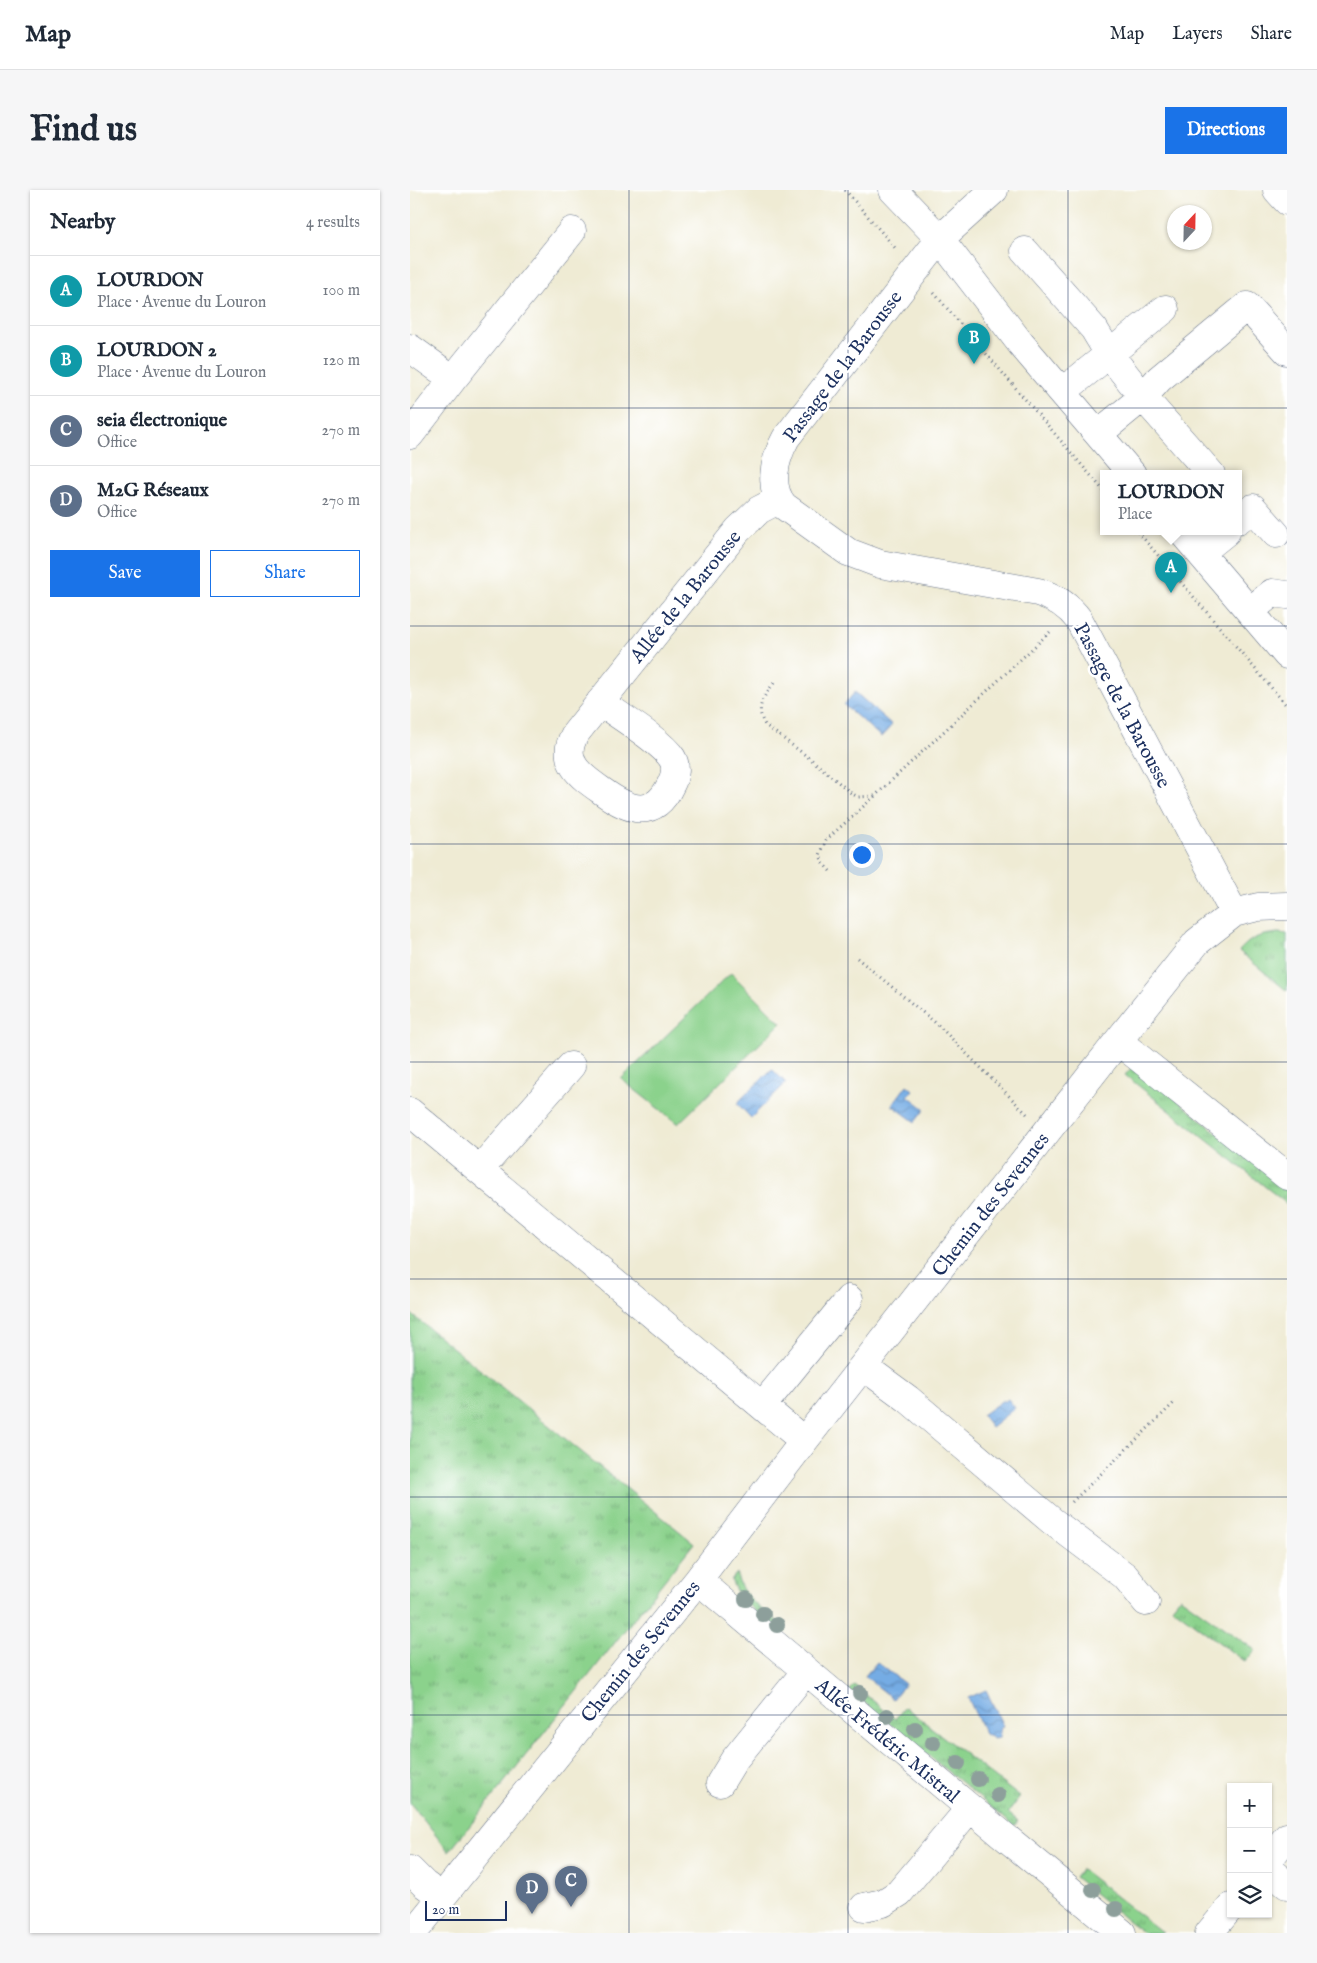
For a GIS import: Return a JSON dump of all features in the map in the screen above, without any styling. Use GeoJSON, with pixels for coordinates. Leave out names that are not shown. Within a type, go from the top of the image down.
{"type":"FeatureCollection","features":[{"type":"Feature","properties":{"kind":"street"},"geometry":{"type":"LineString","coordinates":[[893,190],[940,239],[1021,344],[1129,470]]}},
{"type":"Feature","properties":{"kind":"street","name":"Passage de la Barousse"},"geometry":{"type":"LineString","coordinates":[[994,190],[940,239],[914,270],[786,438],[778,455],[774,472],[778,500],[848,552],[857,556],[880,564],[1038,592],[1056,598],[1072,611],[1079,620],[1234,912]]}},
{"type":"Feature","properties":{"kind":"street"},"geometry":{"type":"LineString","coordinates":[[1277,190],[1287,201]]}},
{"type":"Feature","properties":{"kind":"street"},"geometry":{"type":"LineString","coordinates":[[410,435],[572,231]]}},
{"type":"Feature","properties":{"kind":"street"},"geometry":{"type":"LineString","coordinates":[[1025,251],[1094,329],[1109,354],[1143,397],[1207,470]]}},
{"type":"Feature","properties":{"kind":"street"},"geometry":{"type":"LineString","coordinates":[[1098,434],[1143,397],[1159,379],[1247,306],[1287,352]]}},
{"type":"Feature","properties":{"kind":"street"},"geometry":{"type":"LineString","coordinates":[[1062,392],[1165,308]]}},
{"type":"Feature","properties":{"kind":"street"},"geometry":{"type":"LineString","coordinates":[[410,348],[453,379]]}},
{"type":"Feature","properties":{"kind":"street","name":"Allée de la Barousse"},"geometry":{"type":"LineString","coordinates":[[600,702],[738,530],[759,510],[778,500]]}},
{"type":"Feature","properties":{"kind":"street"},"geometry":{"type":"LineString","coordinates":[[1243,507],[1276,534]]}},
{"type":"Feature","properties":{"kind":"street"},"geometry":{"type":"LineString","coordinates":[[1184,535],[1287,655]]}},
{"type":"Feature","properties":{"kind":"street"},"geometry":{"type":"LineString","coordinates":[[1200,554],[1222,535]]}},
{"type":"Feature","properties":{"kind":"street"},"geometry":{"type":"LineString","coordinates":[[1250,611],[1272,593],[1287,595]]}},
{"type":"Feature","properties":{"kind":"street","name":"Chemin des Sevennes"},"geometry":{"type":"LineString","coordinates":[[415,1932],[698,1580],[804,1441],[1197,942],[1234,912],[1258,907],[1287,906]]}},
{"type":"Feature","properties":{"kind":"street"},"geometry":{"type":"LineString","coordinates":[[1118,1041],[1287,1176]]}},
{"type":"Feature","properties":{"kind":"street"},"geometry":{"type":"LineString","coordinates":[[480,1169],[571,1066]]}},
{"type":"Feature","properties":{"kind":"street"},"geometry":{"type":"LineString","coordinates":[[410,1112],[804,1441]]}},
{"type":"Feature","properties":{"kind":"street"},"geometry":{"type":"LineString","coordinates":[[762,1406],[849,1299]]}},
{"type":"Feature","properties":{"kind":"street"},"geometry":{"type":"LineString","coordinates":[[863,1366],[908,1399],[1052,1521],[1125,1576],[1146,1602]]}},
{"type":"Feature","properties":{"kind":"street","name":"Allée Frédéric Mistral"},"geometry":{"type":"LineString","coordinates":[[698,1580],[1122,1933]]}},
{"type":"Feature","properties":{"kind":"street","name":"Allée Frédéric Mistral"},"geometry":{"type":"LineString","coordinates":[[720,1783],[734,1760],[806,1671]]}},
{"type":"Feature","properties":{"kind":"street","name":"Allée Frédéric Mistral"},"geometry":{"type":"LineString","coordinates":[[864,1907],[883,1903],[899,1892],[970,1808]]}},
{"type":"Feature","properties":{"kind":"street"},"geometry":{"type":"LineString","coordinates":[[1272,1855],[1287,1837]]}},
{"type":"Feature","properties":{"kind":"street"},"geometry":{"type":"LineString","coordinates":[[410,1870],[424,1884],[442,1897]]}},
{"type":"Feature","properties":{"kind":"street"},"geometry":{"type":"LineString","coordinates":[[1272,1872],[1287,1885]]}},
{"type":"Feature","properties":{"kind":"street"},"geometry":{"type":"LineString","coordinates":[[1210,1933],[1227,1912]]}},
{"type":"Feature","properties":{"kind":"path"},"geometry":{"type":"LineString","coordinates":[[845,190],[1100,486]]}},
{"type":"Feature","properties":{"kind":"path"},"geometry":{"type":"LineString","coordinates":[[1141,535],[1287,706]]}},
{"type":"Feature","properties":{"kind":"path"},"geometry":{"type":"LineString","coordinates":[[830,872],[820,855],[821,848],[826,840],[876,796],[1072,611]]}},
{"type":"Feature","properties":{"kind":"path"},"geometry":{"type":"LineString","coordinates":[[774,683],[764,695],[760,706],[760,717],[764,725],[812,760],[851,793],[867,798],[876,796]]}},
{"type":"Feature","properties":{"kind":"path"},"geometry":{"type":"LineString","coordinates":[[857,958],[938,1025],[1023,1111],[1048,1130]]}},
{"type":"Feature","properties":{"kind":"path"},"geometry":{"type":"LineString","coordinates":[[1052,1521],[1174,1403]]}},
{"type":"Feature","properties":{"kind":"green space"},"geometry":{"type":"Polygon","coordinates":[[[1278,933],[1287,934],[1287,991],[1239,951],[1256,938],[1278,933]]]}},
{"type":"Feature","properties":{"kind":"green space"},"geometry":{"type":"Polygon","coordinates":[[[731,973],[781,1023],[678,1124],[621,1079],[731,973]]]}},
{"type":"Feature","properties":{"kind":"green space"},"geometry":{"type":"Polygon","coordinates":[[[1134,1065],[1287,1190],[1287,1204],[1125,1075],[1134,1065]]]}},
{"type":"Feature","properties":{"kind":"green space"},"geometry":{"type":"Polygon","coordinates":[[[410,1313],[694,1543],[449,1852],[410,1803],[410,1313]]]}},
{"type":"Feature","properties":{"kind":"green space"},"geometry":{"type":"Polygon","coordinates":[[[737,1573],[743,1590],[749,1597],[763,1611],[786,1628],[781,1634],[739,1597],[731,1580],[737,1573]]]}},
{"type":"Feature","properties":{"kind":"green space"},"geometry":{"type":"Polygon","coordinates":[[[1180,1597],[1255,1650],[1245,1662],[1172,1607],[1180,1597]]]}},
{"type":"Feature","properties":{"kind":"green space"},"geometry":{"type":"Polygon","coordinates":[[[854,1685],[895,1719],[905,1707],[1020,1797],[1008,1813],[1018,1821],[1014,1826],[849,1690],[854,1685]]]}},
{"type":"Feature","properties":{"kind":"green space"},"geometry":{"type":"Polygon","coordinates":[[[1081,1869],[1163,1933],[1143,1933],[1075,1877],[1081,1869]]]}},
{"type":"Feature","properties":{"kind":"water"},"geometry":{"type":"Polygon","coordinates":[[[855,692],[892,725],[881,737],[844,705],[855,692]]]}},
{"type":"Feature","properties":{"kind":"water"},"geometry":{"type":"Polygon","coordinates":[[[772,1069],[786,1083],[751,1118],[737,1103],[772,1069]]]}},
{"type":"Feature","properties":{"kind":"water"},"geometry":{"type":"Polygon","coordinates":[[[907,1085],[913,1090],[908,1096],[925,1109],[915,1122],[892,1105],[907,1085]]]}},
{"type":"Feature","properties":{"kind":"water"},"geometry":{"type":"Polygon","coordinates":[[[1008,1399],[1015,1408],[991,1427],[982,1415],[1003,1400],[1004,1402],[1008,1399]]]}},
{"type":"Feature","properties":{"kind":"water"},"geometry":{"type":"Polygon","coordinates":[[[877,1662],[905,1684],[893,1699],[865,1676],[877,1662]]]}},
{"type":"Feature","properties":{"kind":"water"},"geometry":{"type":"Polygon","coordinates":[[[986,1690],[1003,1726],[1001,1727],[999,1737],[994,1739],[985,1734],[968,1698],[986,1690]]]}},
{"type":"Feature","properties":{"kind":"place","name":"LOURDON 2"},"geometry":{"type":"Point","coordinates":[974,364]}},
{"type":"Feature","properties":{"kind":"place","name":"LOURDON"},"geometry":{"type":"Point","coordinates":[1171,593]}},
{"type":"Feature","properties":{"kind":"place","name":"seia électronique"},"geometry":{"type":"Point","coordinates":[571,1907]}},
{"type":"Feature","properties":{"kind":"place","name":"M2G Réseaux"},"geometry":{"type":"Point","coordinates":[532,1914]}}]}
